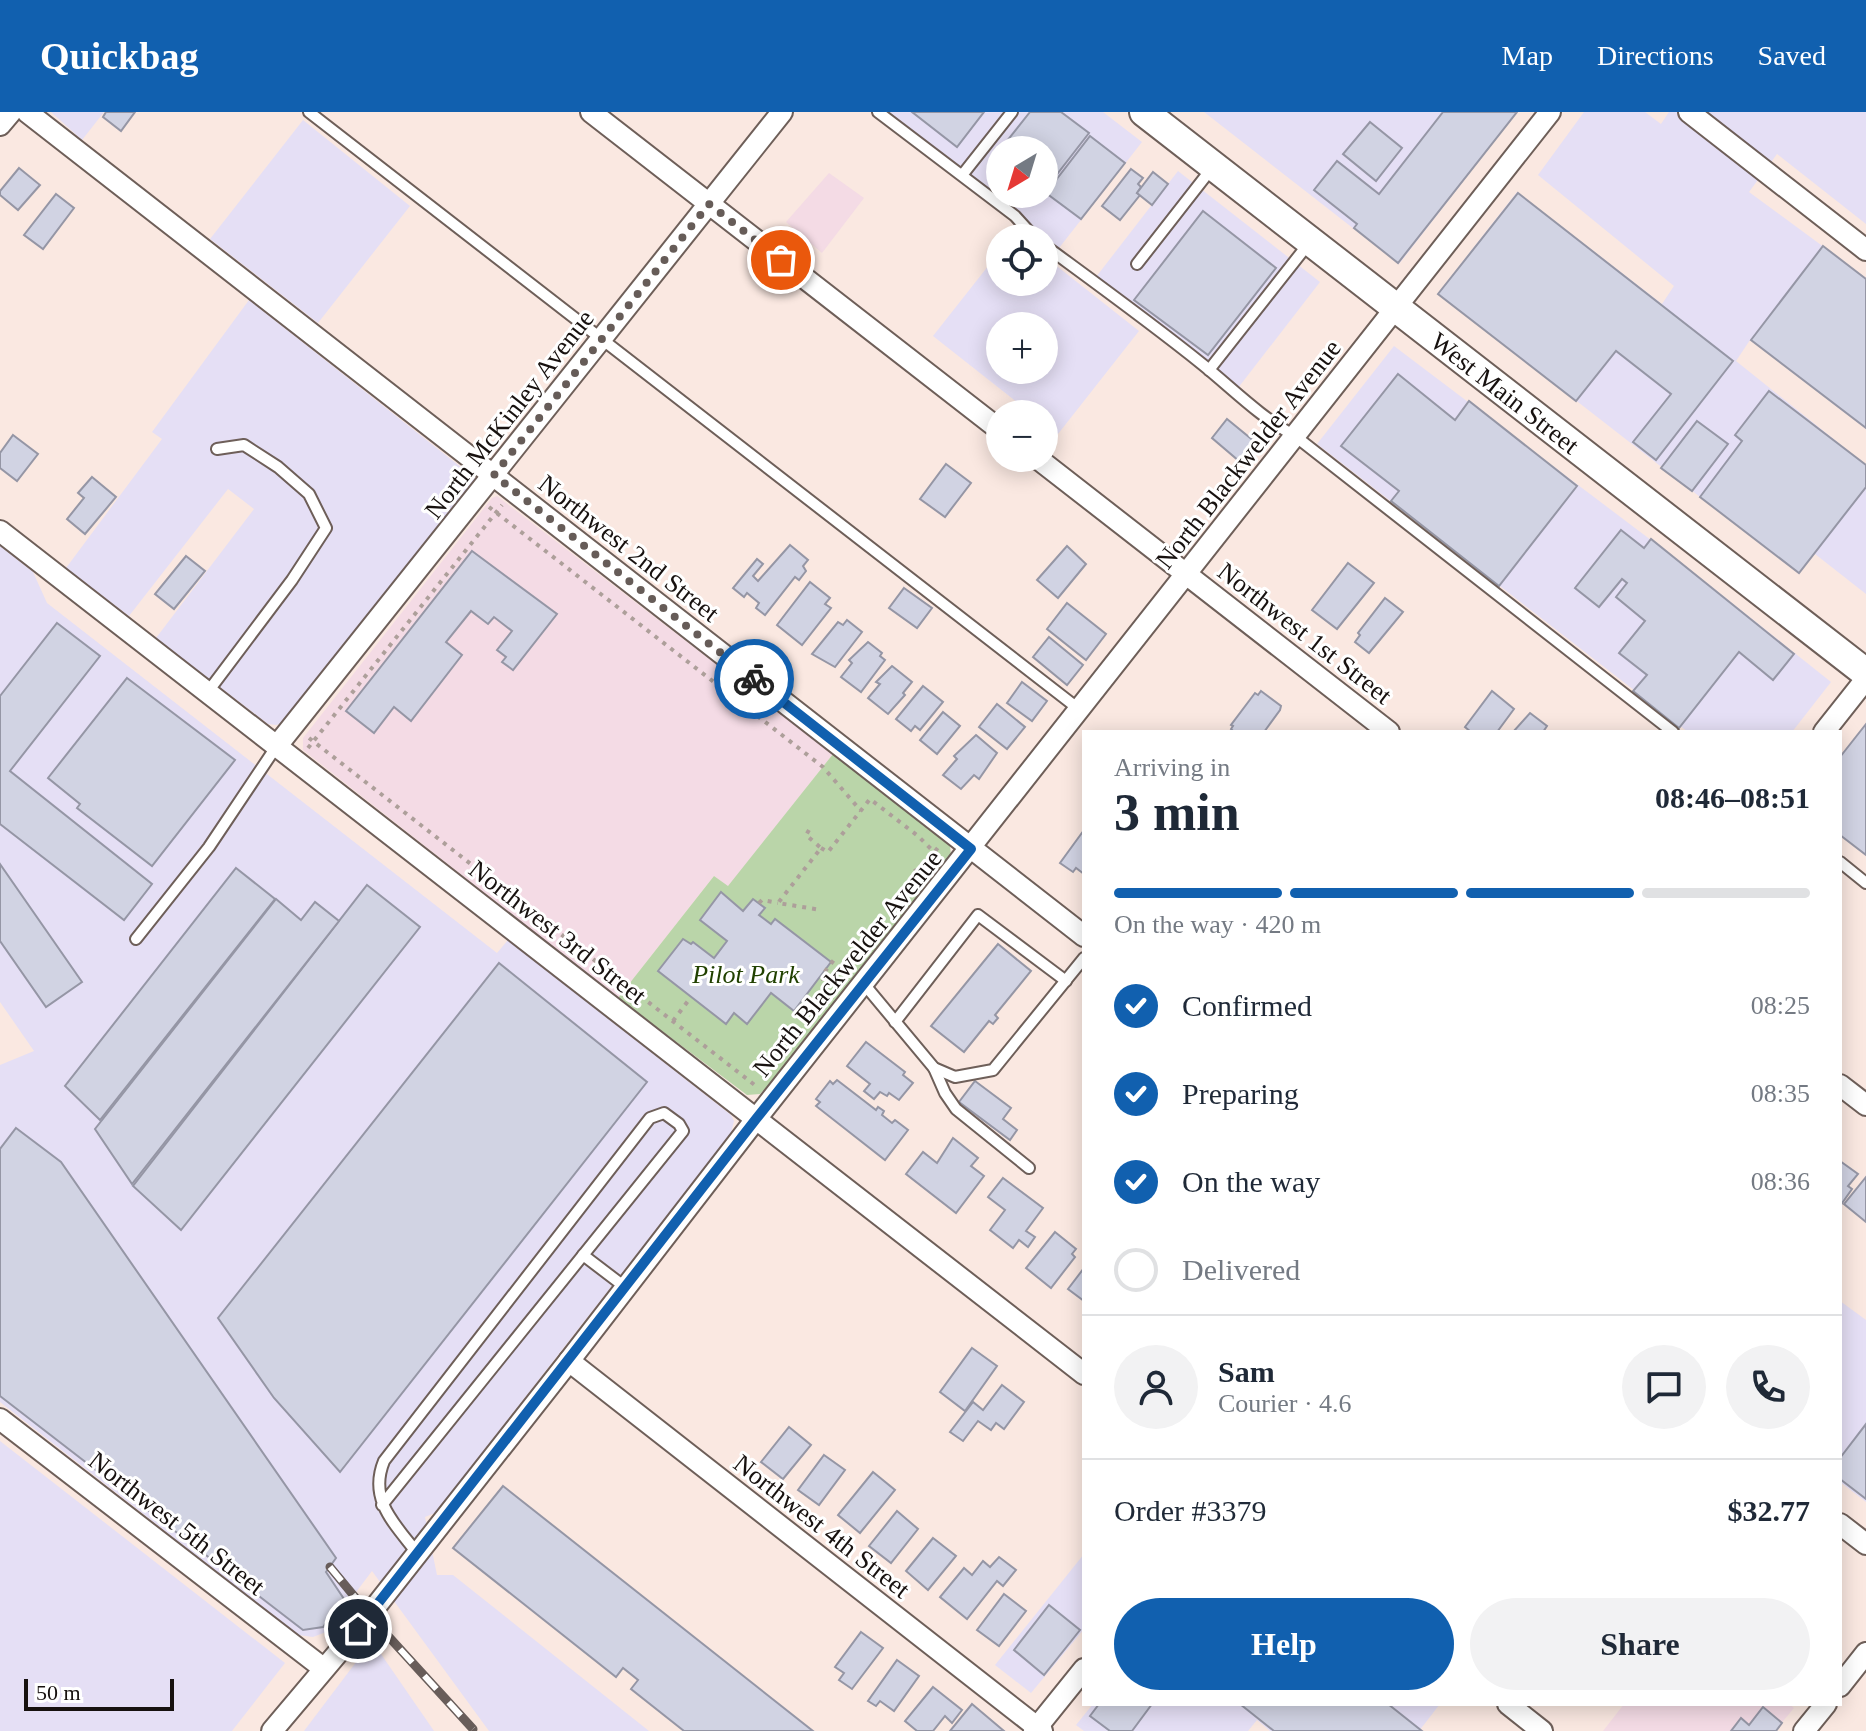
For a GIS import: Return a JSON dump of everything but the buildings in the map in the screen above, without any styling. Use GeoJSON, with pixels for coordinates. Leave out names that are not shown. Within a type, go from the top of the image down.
{"type":"FeatureCollection","features":[{"type":"Feature","properties":{"kind":"main road","name":"West Main Street"},"geometry":{"type":"LineString","coordinates":[[1144,112],[1866,676]]}},
{"type":"Feature","properties":{"kind":"street"},"geometry":{"type":"LineString","coordinates":[[0,125],[11,112]]}},
{"type":"Feature","properties":{"kind":"street","name":"Northwest 2nd Street"},"geometry":{"type":"LineString","coordinates":[[27,112],[1082,934]]}},
{"type":"Feature","properties":{"kind":"street"},"geometry":{"type":"LineString","coordinates":[[591,112],[986,419]]}},
{"type":"Feature","properties":{"kind":"street","name":"North McKinley Avenue"},"geometry":{"type":"LineString","coordinates":[[276,747],[782,112]]}},
{"type":"Feature","properties":{"kind":"street","name":"North Blackwelder Avenue"},"geometry":{"type":"LineString","coordinates":[[272,1731],[358,1629],[1550,112]]}},
{"type":"Feature","properties":{"kind":"street"},"geometry":{"type":"LineString","coordinates":[[1689,112],[1866,250]]}},
{"type":"Feature","properties":{"kind":"street","name":"Northwest 1st Street"},"geometry":{"type":"LineString","coordinates":[[1055,472],[1386,730]]}},
{"type":"Feature","properties":{"kind":"street","name":"Northwest 3rd Street"},"geometry":{"type":"LineString","coordinates":[[0,531],[1082,1372]]}},
{"type":"Feature","properties":{"kind":"street"},"geometry":{"type":"LineString","coordinates":[[1826,730],[1866,676]]}},
{"type":"Feature","properties":{"kind":"street"},"geometry":{"type":"LineString","coordinates":[[1842,1087],[1866,1105]]}},
{"type":"Feature","properties":{"kind":"street","name":"Northwest 4th Street"},"geometry":{"type":"LineString","coordinates":[[569,1361],[1038,1730]]}},
{"type":"Feature","properties":{"kind":"street","name":"Northwest 5th Street"},"geometry":{"type":"LineString","coordinates":[[0,1419],[323,1668]]}},
{"type":"Feature","properties":{"kind":"street"},"geometry":{"type":"LineString","coordinates":[[1842,1526],[1866,1544]]}},
{"type":"Feature","properties":{"kind":"street"},"geometry":{"type":"LineString","coordinates":[[1842,1683],[1866,1653]]}},
{"type":"Feature","properties":{"kind":"street"},"geometry":{"type":"LineString","coordinates":[[1038,1730],[1082,1672]]}},
{"type":"Feature","properties":{"kind":"street"},"geometry":{"type":"LineString","coordinates":[[1511,1706],[1542,1731]]}},
{"type":"Feature","properties":{"kind":"street"},"geometry":{"type":"LineString","coordinates":[[1804,1731],[1824,1706]]}},
{"type":"Feature","properties":{"kind":"lane"},"geometry":{"type":"LineString","coordinates":[[309,112],[1080,710]]}},
{"type":"Feature","properties":{"kind":"lane"},"geometry":{"type":"LineString","coordinates":[[878,112],[963,174],[1022,224]]}},
{"type":"Feature","properties":{"kind":"lane"},"geometry":{"type":"LineString","coordinates":[[963,174],[1012,112]]}},
{"type":"Feature","properties":{"kind":"lane"},"geometry":{"type":"LineString","coordinates":[[1137,264],[1213,166]]}},
{"type":"Feature","properties":{"kind":"lane"},"geometry":{"type":"LineString","coordinates":[[1209,370],[1310,242]]}},
{"type":"Feature","properties":{"kind":"lane"},"geometry":{"type":"LineString","coordinates":[[1058,256],[1209,370],[1275,425],[1295,436],[1670,730]]}},
{"type":"Feature","properties":{"kind":"lane"},"geometry":{"type":"LineString","coordinates":[[207,693],[292,580],[326,528],[309,494],[278,467],[244,445],[217,449]]}},
{"type":"Feature","properties":{"kind":"lane"},"geometry":{"type":"LineString","coordinates":[[136,939],[209,847],[276,747]]}},
{"type":"Feature","properties":{"kind":"lane"},"geometry":{"type":"LineString","coordinates":[[1842,864],[1866,883]]}},
{"type":"Feature","properties":{"kind":"lane"},"geometry":{"type":"LineString","coordinates":[[895,1022],[978,915],[1066,981]]}},
{"type":"Feature","properties":{"kind":"lane"},"geometry":{"type":"LineString","coordinates":[[934,1068],[955,1077],[993,1070],[1082,961]]}},
{"type":"Feature","properties":{"kind":"lane"},"geometry":{"type":"LineString","coordinates":[[864,984],[934,1068],[956,1109],[1029,1168]]}},
{"type":"Feature","properties":{"kind":"lane"},"geometry":{"type":"LineString","coordinates":[[382,1505],[683,1131],[679,1124],[664,1113],[650,1118],[384,1461],[379,1475],[382,1505],[417,1553]]}},
{"type":"Feature","properties":{"kind":"lane"},"geometry":{"type":"LineString","coordinates":[[583,1255],[625,1287]]}},
{"type":"Feature","properties":{"kind":"path"},"geometry":{"type":"LineString","coordinates":[[297,763],[514,490]]}},
{"type":"Feature","properties":{"kind":"path"},"geometry":{"type":"LineString","coordinates":[[477,497],[823,767],[861,811]]}},
{"type":"Feature","properties":{"kind":"path"},"geometry":{"type":"LineString","coordinates":[[293,726],[758,1088]]}},
{"type":"Feature","properties":{"kind":"path"},"geometry":{"type":"LineString","coordinates":[[809,830],[806,835],[828,852],[870,799],[955,870]]}},
{"type":"Feature","properties":{"kind":"path"},"geometry":{"type":"LineString","coordinates":[[914,871],[922,868],[950,832]]}},
{"type":"Feature","properties":{"kind":"path"},"geometry":{"type":"LineString","coordinates":[[778,903],[821,848]]}},
{"type":"Feature","properties":{"kind":"path"},"geometry":{"type":"LineString","coordinates":[[759,903],[762,900],[821,910]]}},
{"type":"Feature","properties":{"kind":"path"},"geometry":{"type":"LineString","coordinates":[[673,1021],[691,997]]}},
{"type":"Feature","properties":{"kind":"shaded area"},"geometry":{"type":"Polygon","coordinates":[[[51,112],[104,112],[82,140],[51,112]]]}},
{"type":"Feature","properties":{"kind":"shaded area"},"geometry":{"type":"Polygon","coordinates":[[[885,112],[1103,112],[1142,142],[1059,248],[1058,224],[1028,224],[1008,208],[1058,208],[1058,136],[986,136],[986,191],[885,112]]]}},
{"type":"Feature","properties":{"kind":"shaded area"},"geometry":{"type":"Polygon","coordinates":[[[1204,112],[1517,112],[1399,264],[1204,112]]]}},
{"type":"Feature","properties":{"kind":"shaded area"},"geometry":{"type":"Polygon","coordinates":[[[1584,112],[1645,112],[1661,124],[1669,112],[1866,112],[1866,224],[1777,154],[1749,192],[1866,278],[1866,429],[1750,340],[1736,361],[1866,465],[1866,594],[1815,554],[1799,574],[1438,293],[1517,192],[1662,304],[1674,286],[1538,175],[1584,112]]]}},
{"type":"Feature","properties":{"kind":"shaded area"},"geometry":{"type":"Polygon","coordinates":[[[303,120],[410,206],[318,323],[210,239],[303,120]]]}},
{"type":"Feature","properties":{"kind":"shaded area"},"geometry":{"type":"Polygon","coordinates":[[[1178,171],[1320,282],[1238,388],[1096,277],[1178,171]]]}},
{"type":"Feature","properties":{"kind":"shaded area"},"geometry":{"type":"Polygon","coordinates":[[[829,173],[864,198],[822,253],[786,222],[829,173]]]}},
{"type":"Feature","properties":{"kind":"shaded area"},"geometry":{"type":"Polygon","coordinates":[[[1058,267],[1139,331],[1058,434],[1058,400],[1014,400],[994,384],[1058,384],[1058,312],[986,312],[986,378],[933,336],[986,269],[986,296],[1058,296],[1058,267]]]}},
{"type":"Feature","properties":{"kind":"shaded area"},"geometry":{"type":"Polygon","coordinates":[[[249,300],[476,479],[283,723],[276,725],[268,724],[156,638],[254,509],[228,489],[129,616],[66,568],[162,439],[152,432],[249,300]]]}},
{"type":"Feature","properties":{"kind":"shaded area"},"geometry":{"type":"Polygon","coordinates":[[[1394,346],[1688,568],[1831,682],[1794,730],[1685,730],[1317,444],[1394,346]]]}},
{"type":"Feature","properties":{"kind":"shaded area"},"geometry":{"type":"Polygon","coordinates":[[[497,496],[833,754],[728,887],[714,876],[618,998],[303,750],[303,738],[492,498],[497,496]]]}},
{"type":"Feature","properties":{"kind":"shaded area"},"geometry":{"type":"Polygon","coordinates":[[[0,546],[33,572],[47,603],[497,953],[508,940],[731,1115],[734,1121],[731,1133],[435,1513],[425,1517],[437,1575],[453,1575],[649,1731],[489,1731],[372,1571],[326,1632],[313,1637],[298,1635],[0,1402],[0,1065],[34,1051],[0,1002],[0,546]]]}},
{"type":"Feature","properties":{"kind":"shaded area"},"geometry":{"type":"Polygon","coordinates":[[[1842,1302],[1866,1320],[1866,1502],[1842,1484],[1842,1302]]]}},
{"type":"Feature","properties":{"kind":"shaded area"},"geometry":{"type":"Polygon","coordinates":[[[0,1441],[285,1663],[232,1731],[0,1731],[0,1441]]]}},
{"type":"Feature","properties":{"kind":"shaded area"},"geometry":{"type":"Polygon","coordinates":[[[1082,1556],[1082,1631],[1031,1693],[995,1665],[1082,1556]]]}},
{"type":"Feature","properties":{"kind":"shaded area"},"geometry":{"type":"Polygon","coordinates":[[[372,1641],[434,1731],[304,1731],[372,1641]]]}},
{"type":"Feature","properties":{"kind":"shaded area"},"geometry":{"type":"Polygon","coordinates":[[[1091,1706],[1438,1706],[1419,1731],[1270,1731],[1257,1720],[1248,1731],[1084,1731],[1076,1725],[1091,1706]]]}},
{"type":"Feature","properties":{"kind":"shaded area"},"geometry":{"type":"Polygon","coordinates":[[[1622,1706],[1794,1708],[1775,1731],[1603,1731],[1622,1706]]]}},
{"type":"Feature","properties":{"kind":"green space","name":"Pilot Park"},"geometry":{"type":"Polygon","coordinates":[[[833,754],[950,846],[951,855],[765,1089],[760,1094],[747,1095],[618,998],[714,876],[728,886],[833,754]]]}},
{"type":"Feature","properties":{"kind":"railway"},"geometry":{"type":"LineString","coordinates":[[330,1567],[473,1729]]}},
{"type":"Feature","properties":{"kind":"way so far"},"geometry":{"type":"LineString","coordinates":[[754,679],[494,475],[709,204],[781,260]]}},
{"type":"Feature","properties":{"kind":"route"},"geometry":{"type":"LineString","coordinates":[[358,1629],[971,849],[754,679]]}}]}
